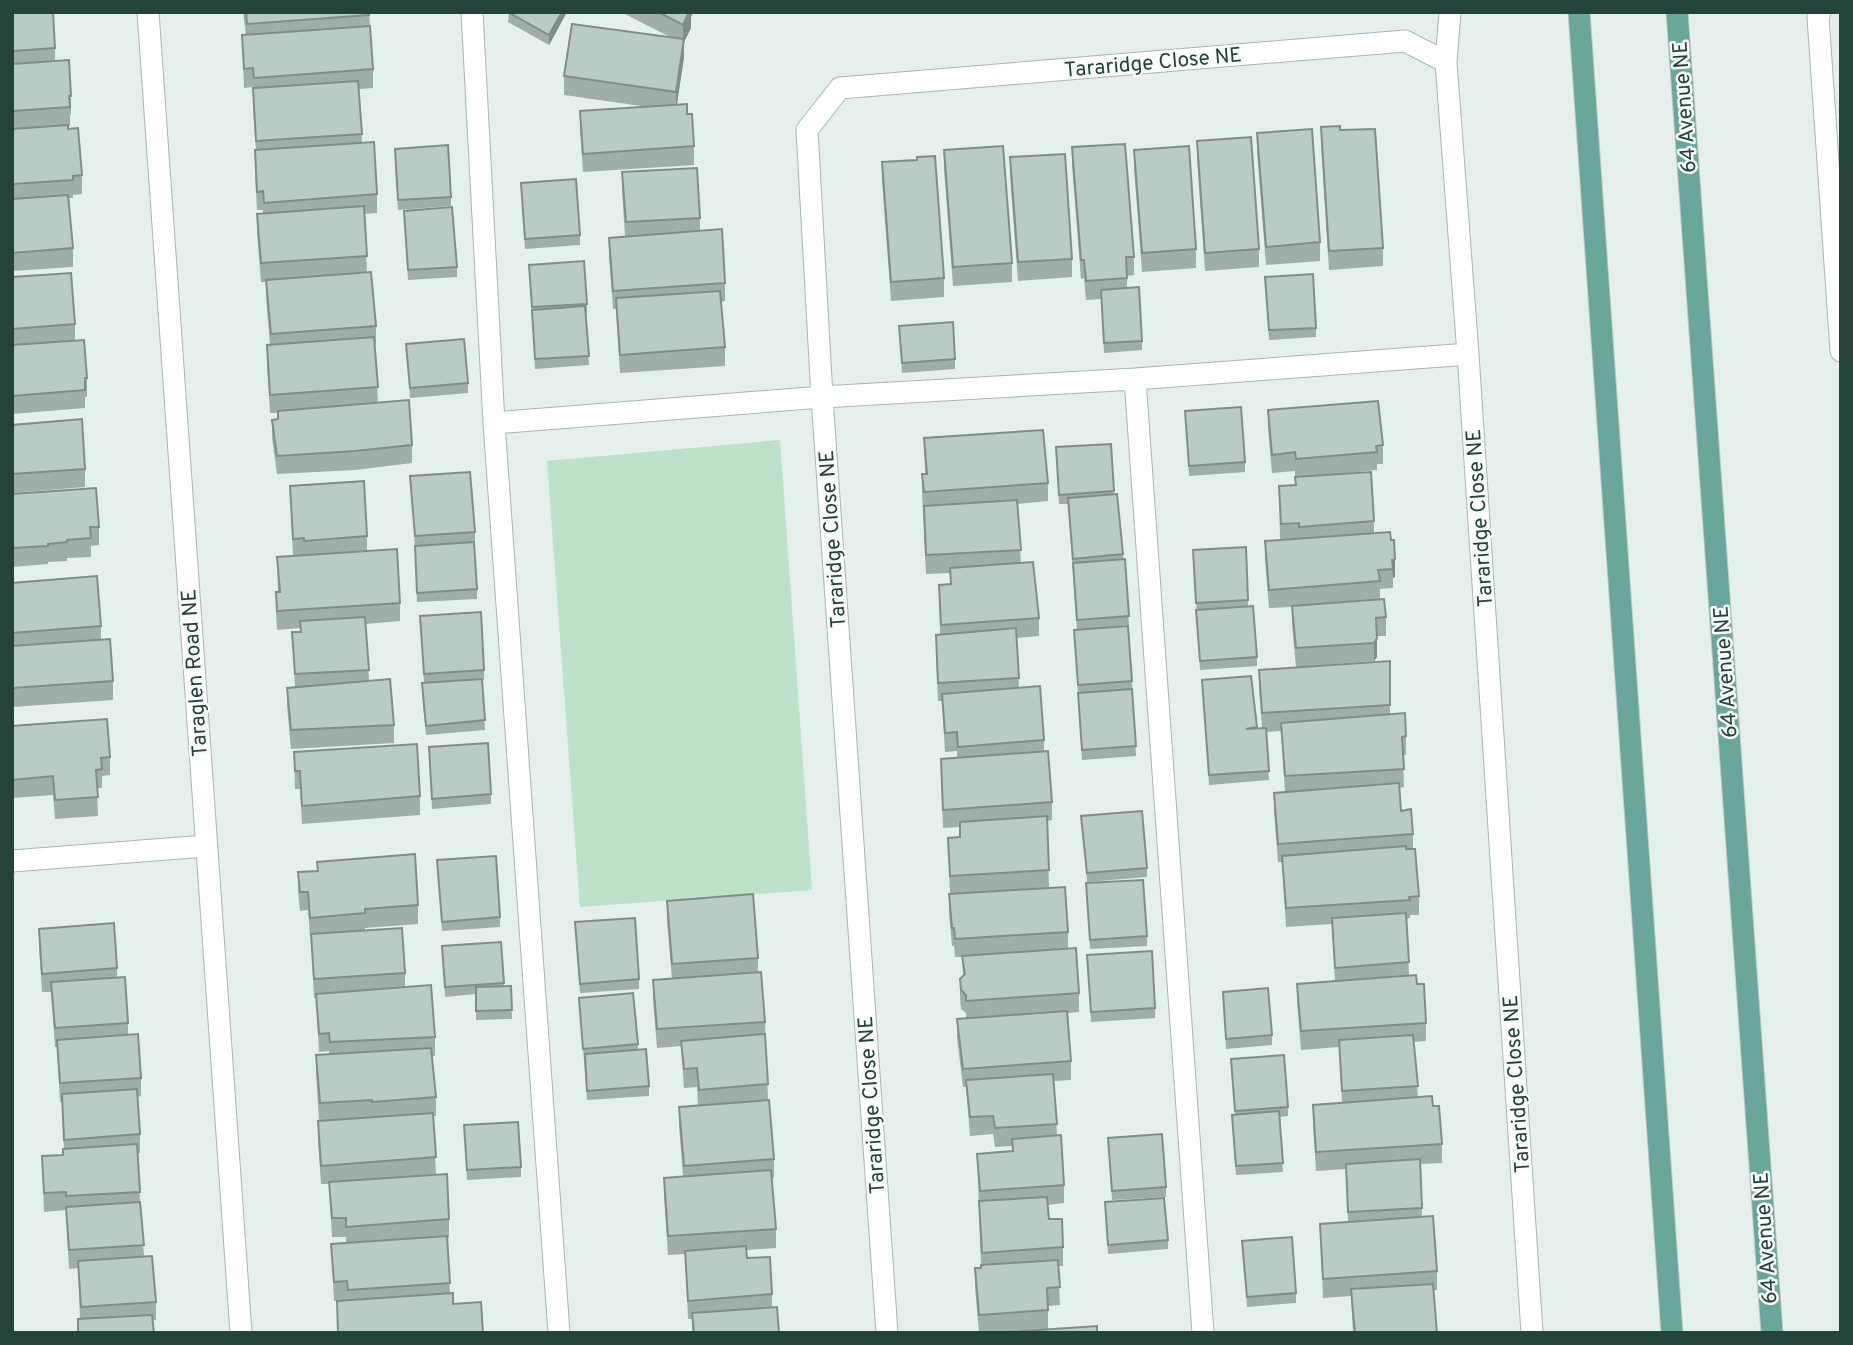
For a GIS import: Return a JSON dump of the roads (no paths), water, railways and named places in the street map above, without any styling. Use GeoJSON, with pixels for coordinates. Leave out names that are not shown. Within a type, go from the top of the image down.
{"type":"FeatureCollection","features":[{"type":"Feature","properties":{"kind":"main road"},"geometry":{"type":"LineString","coordinates":[[1579,12],[1672,1333]]}},
{"type":"Feature","properties":{"kind":"main road","name":"64 Avenue NE"},"geometry":{"type":"LineString","coordinates":[[1677,12],[1772,1333]]}},
{"type":"Feature","properties":{"kind":"street","name":"Taraglen Road NE"},"geometry":{"type":"LineString","coordinates":[[148,12],[241,1333]]}},
{"type":"Feature","properties":{"kind":"street"},"geometry":{"type":"LineString","coordinates":[[472,12],[494,423],[559,1333]]}},
{"type":"Feature","properties":{"kind":"street"},"geometry":{"type":"LineString","coordinates":[[1446,62],[1450,12]]}},
{"type":"Feature","properties":{"kind":"street"},"geometry":{"type":"LineString","coordinates":[[1820,12],[1818,17],[1841,351]]}},
{"type":"Feature","properties":{"kind":"street","name":"Tararidge Close NE"},"geometry":{"type":"LineString","coordinates":[[887,1333],[822,397],[807,130],[840,88],[1405,41],[1446,62],[1468,354],[1532,1333]]}},
{"type":"Feature","properties":{"kind":"street"},"geometry":{"type":"LineString","coordinates":[[494,423],[822,397],[1135,379],[1468,354]]}},
{"type":"Feature","properties":{"kind":"street"},"geometry":{"type":"LineString","coordinates":[[1135,379],[1203,1333]]}},
{"type":"Feature","properties":{"kind":"street"},"geometry":{"type":"LineString","coordinates":[[12,861],[206,846]]}}]}
